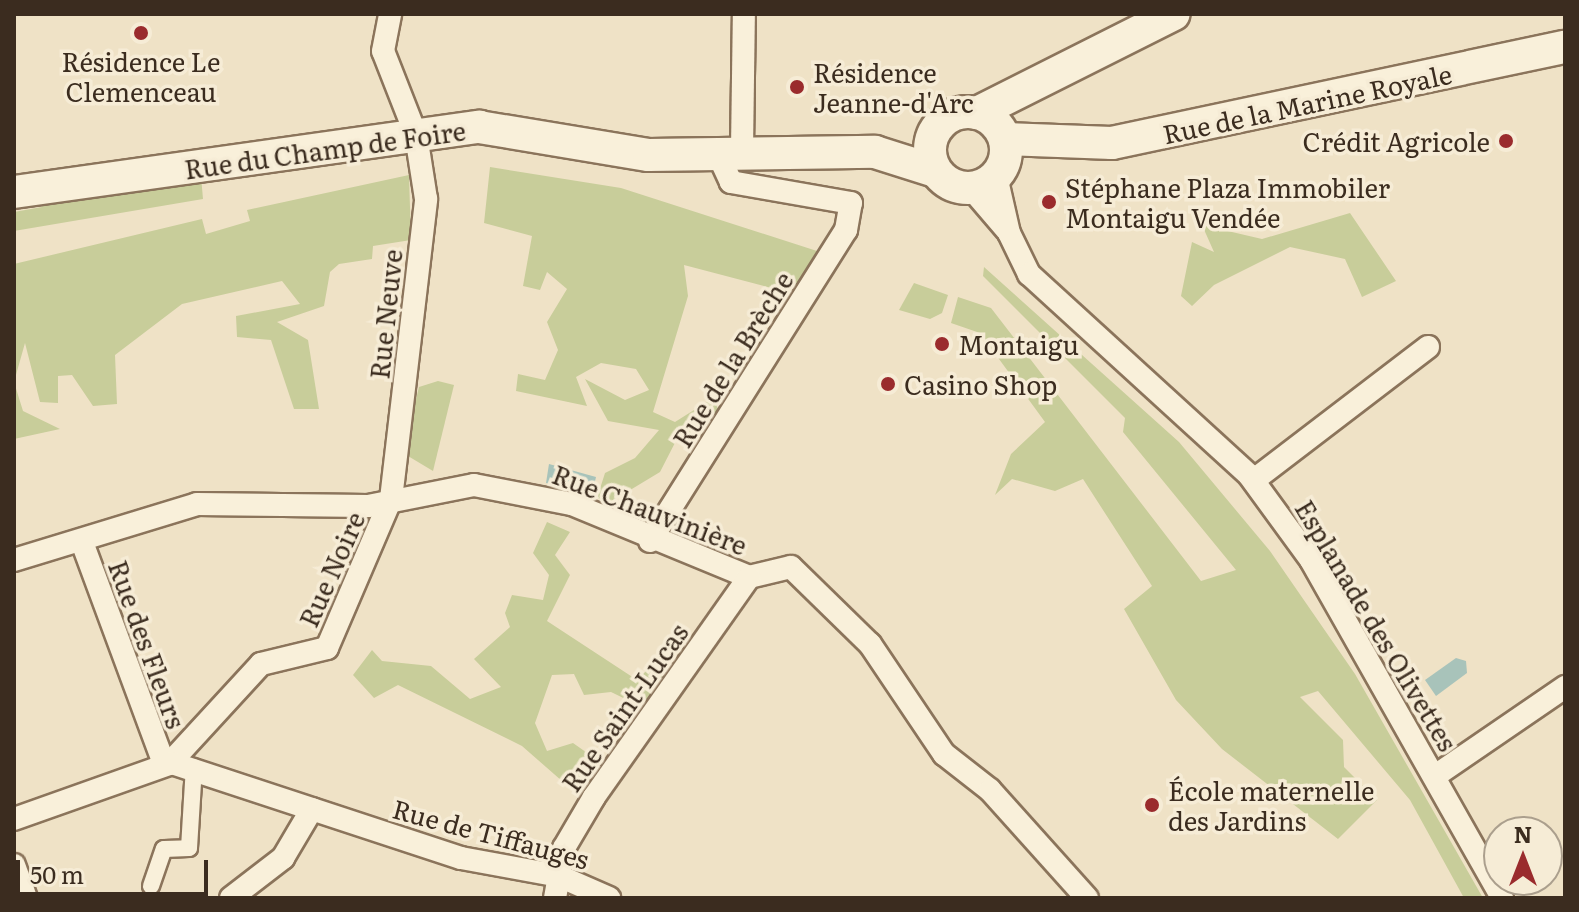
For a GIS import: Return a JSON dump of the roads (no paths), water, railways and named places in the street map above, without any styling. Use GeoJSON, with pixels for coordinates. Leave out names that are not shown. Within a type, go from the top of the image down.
{"type":"FeatureCollection","features":[{"type":"Feature","properties":{"kind":"main road"},"geometry":{"type":"LineString","coordinates":[[992,152],[1029,88],[1174,14]]}},
{"type":"Feature","properties":{"kind":"main road","name":"Rue de la Marine Royale"},"geometry":{"type":"LineString","coordinates":[[932,136],[955,114],[992,152],[1217,126],[1565,47]]}},
{"type":"Feature","properties":{"kind":"main road","name":"Rue du Champ de Foire"},"geometry":{"type":"LineString","coordinates":[[14,192],[479,127],[636,154],[875,152],[932,136]]}},
{"type":"Feature","properties":{"kind":"main road"},"geometry":{"type":"LineString","coordinates":[[932,136],[935,171]]}},
{"type":"Feature","properties":{"kind":"main road","name":"Rue du Champ de Foire"},"geometry":{"type":"LineString","coordinates":[[875,152],[935,171],[992,152]]}},
{"type":"Feature","properties":{"kind":"street","name":"Rue Neuve"},"geometry":{"type":"LineString","coordinates":[[390,14],[383,51],[416,135],[426,199],[391,499]]}},
{"type":"Feature","properties":{"kind":"street"},"geometry":{"type":"LineString","coordinates":[[730,151],[744,14]]}},
{"type":"Feature","properties":{"kind":"street","name":"Rue de la Brèche"},"geometry":{"type":"LineString","coordinates":[[650,541],[846,230],[851,203],[731,182],[730,151]]}},
{"type":"Feature","properties":{"kind":"street","name":"Esplanade des Olivettes"},"geometry":{"type":"LineString","coordinates":[[992,152],[1009,233],[1029,274],[1254,480],[1311,560],[1502,898]]}},
{"type":"Feature","properties":{"kind":"street"},"geometry":{"type":"LineString","coordinates":[[1254,480],[1428,347]]}},
{"type":"Feature","properties":{"kind":"street","name":"Rue Chauvinière"},"geometry":{"type":"LineString","coordinates":[[14,560],[82,542],[197,504],[368,506],[474,485],[511,489],[572,504],[650,541],[749,577]]}},
{"type":"Feature","properties":{"kind":"street","name":"Rue Noire"},"geometry":{"type":"LineString","coordinates":[[166,764],[261,664],[327,648],[391,499]]}},
{"type":"Feature","properties":{"kind":"street","name":"Rue des Fleurs"},"geometry":{"type":"LineString","coordinates":[[82,542],[166,764]]}},
{"type":"Feature","properties":{"kind":"street"},"geometry":{"type":"LineString","coordinates":[[749,577],[791,567],[870,644],[944,754],[990,790],[1087,898]]}},
{"type":"Feature","properties":{"kind":"street","name":"Rue Saint-Lucas"},"geometry":{"type":"LineString","coordinates":[[557,887],[564,848],[594,797],[749,577]]}},
{"type":"Feature","properties":{"kind":"street"},"geometry":{"type":"LineString","coordinates":[[1435,776],[1565,687]]}},
{"type":"Feature","properties":{"kind":"street"},"geometry":{"type":"LineString","coordinates":[[14,819],[166,764]]}},
{"type":"Feature","properties":{"kind":"street","name":"Rue de Tiffauges"},"geometry":{"type":"LineString","coordinates":[[166,764],[194,767],[461,858],[557,887],[609,898]]}},
{"type":"Feature","properties":{"kind":"street"},"geometry":{"type":"LineString","coordinates":[[151,886],[164,849],[189,848],[194,767]]}},
{"type":"Feature","properties":{"kind":"street"},"geometry":{"type":"LineString","coordinates":[[231,898],[283,858],[312,809]]}},
{"type":"Feature","properties":{"kind":"street"},"geometry":{"type":"LineString","coordinates":[[14,865],[26,898]]}},
{"type":"Feature","properties":{"kind":"water"},"geometry":{"type":"Polygon","coordinates":[[[549,464],[596,477],[592,495],[546,483],[549,464]]]}},
{"type":"Feature","properties":{"kind":"water"},"geometry":{"type":"Polygon","coordinates":[[[1456,658],[1466,661],[1467,673],[1436,696],[1425,680],[1456,658]]]}},
{"type":"Feature","properties":{"kind":"place","name":"Résidence Le Clemenceau"},"geometry":{"type":"Point","coordinates":[141,33]}},
{"type":"Feature","properties":{"kind":"place","name":"Résidence Jeanne-d'Arc"},"geometry":{"type":"Point","coordinates":[797,87]}},
{"type":"Feature","properties":{"kind":"place","name":"Crédit Agricole"},"geometry":{"type":"Point","coordinates":[1506,141]}},
{"type":"Feature","properties":{"kind":"place","name":"Stéphane Plaza Immobiler Montaigu Vendée"},"geometry":{"type":"Point","coordinates":[1049,202]}},
{"type":"Feature","properties":{"kind":"place","name":"Montaigu"},"geometry":{"type":"Point","coordinates":[942,344]}},
{"type":"Feature","properties":{"kind":"place","name":"Casino Shop"},"geometry":{"type":"Point","coordinates":[888,384]}},
{"type":"Feature","properties":{"kind":"place","name":"École maternelle des Jardins"},"geometry":{"type":"Point","coordinates":[1152,805]}}]}
